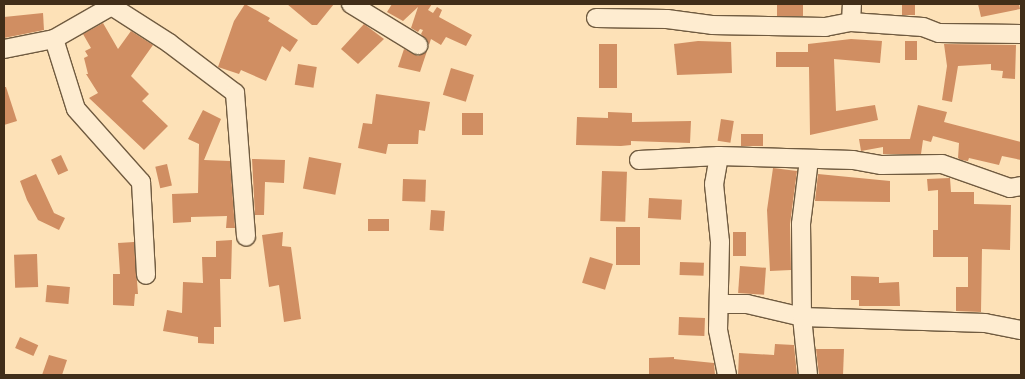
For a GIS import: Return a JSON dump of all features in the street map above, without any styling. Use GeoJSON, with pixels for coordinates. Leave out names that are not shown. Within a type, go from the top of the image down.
{"type":"FeatureCollection","features":[{"type":"Feature","properties":{"kind":"street"},"geometry":{"type":"LineString","coordinates":[[351,4],[418,45]]}},
{"type":"Feature","properties":{"kind":"street"},"geometry":{"type":"LineString","coordinates":[[851,22],[852,4]]}},
{"type":"Feature","properties":{"kind":"street"},"geometry":{"type":"LineString","coordinates":[[4,49],[54,39],[114,6],[169,43],[235,93],[246,237]]}},
{"type":"Feature","properties":{"kind":"street"},"geometry":{"type":"LineString","coordinates":[[596,18],[667,18],[712,25],[825,27],[851,22],[923,27],[939,33],[1021,34]]}},
{"type":"Feature","properties":{"kind":"street"},"geometry":{"type":"LineString","coordinates":[[54,39],[76,109],[141,182],[146,275]]}},
{"type":"Feature","properties":{"kind":"street"},"geometry":{"type":"LineString","coordinates":[[719,156],[714,184],[720,242],[721,304],[718,330],[727,375]]}},
{"type":"Feature","properties":{"kind":"street"},"geometry":{"type":"LineString","coordinates":[[639,160],[719,156],[854,160],[882,165],[942,164],[1010,188],[1021,186]]}},
{"type":"Feature","properties":{"kind":"street"},"geometry":{"type":"LineString","coordinates":[[808,160],[801,224],[802,317],[808,375]]}},
{"type":"Feature","properties":{"kind":"street"},"geometry":{"type":"LineString","coordinates":[[721,304],[747,304],[802,317],[985,323],[1021,330]]}},
{"type":"Feature","properties":{"kind":"building"},"geometry":{"type":"Polygon","coordinates":[[[245,4],[270,18],[268,21],[298,40],[290,52],[282,46],[266,81],[241,70],[239,74],[218,67],[234,21],[245,4]]]}},
{"type":"Feature","properties":{"kind":"building"},"geometry":{"type":"Polygon","coordinates":[[[287,4],[334,4],[317,25],[312,25],[287,4]]]}},
{"type":"Feature","properties":{"kind":"building"},"geometry":{"type":"Polygon","coordinates":[[[392,4],[432,4],[428,10],[433,13],[437,7],[442,10],[439,17],[472,35],[466,46],[446,37],[441,45],[431,39],[428,49],[429,45],[421,34],[423,30],[420,29],[418,32],[411,28],[418,7],[403,21],[387,12],[392,4]]]}},
{"type":"Feature","properties":{"kind":"building"},"geometry":{"type":"Polygon","coordinates":[[[777,4],[803,4],[803,16],[777,16],[777,4]]]}},
{"type":"Feature","properties":{"kind":"building"},"geometry":{"type":"Polygon","coordinates":[[[902,4],[915,4],[915,15],[902,15],[902,4]]]}},
{"type":"Feature","properties":{"kind":"building"},"geometry":{"type":"Polygon","coordinates":[[[978,4],[1019,4],[1020,9],[981,17],[978,4]]]}},
{"type":"Feature","properties":{"kind":"building"},"geometry":{"type":"Polygon","coordinates":[[[43,13],[44,30],[4,38],[4,17],[43,13]]]}},
{"type":"Feature","properties":{"kind":"building"},"geometry":{"type":"Polygon","coordinates":[[[103,23],[118,49],[131,31],[153,45],[131,76],[149,94],[142,101],[168,126],[144,150],[89,98],[98,93],[86,74],[88,74],[84,58],[88,56],[85,51],[91,48],[83,34],[103,23]]]}},
{"type":"Feature","properties":{"kind":"building"},"geometry":{"type":"Polygon","coordinates":[[[364,24],[384,39],[358,64],[341,49],[364,24]]]}},
{"type":"Feature","properties":{"kind":"building"},"geometry":{"type":"Polygon","coordinates":[[[851,39],[882,41],[880,63],[834,59],[836,111],[875,105],[878,120],[810,135],[809,67],[776,67],[776,52],[808,52],[808,44],[851,39]]]}},
{"type":"Feature","properties":{"kind":"building"},"geometry":{"type":"Polygon","coordinates":[[[698,41],[731,42],[732,73],[677,75],[674,44],[698,41]]]}},
{"type":"Feature","properties":{"kind":"building"},"geometry":{"type":"Polygon","coordinates":[[[905,41],[917,41],[917,60],[905,60],[905,41]]]}},
{"type":"Feature","properties":{"kind":"building"},"geometry":{"type":"Polygon","coordinates":[[[599,44],[617,44],[617,88],[599,88],[599,44]]]}},
{"type":"Feature","properties":{"kind":"building"},"geometry":{"type":"Polygon","coordinates":[[[944,44],[1016,45],[1015,79],[1002,78],[1003,71],[991,70],[991,64],[958,66],[952,102],[942,100],[947,66],[944,44]]]}},
{"type":"Feature","properties":{"kind":"building"},"geometry":{"type":"Polygon","coordinates":[[[404,49],[418,56],[427,51],[420,72],[398,67],[404,49]]]}},
{"type":"Feature","properties":{"kind":"building"},"geometry":{"type":"Polygon","coordinates":[[[298,64],[317,67],[313,88],[295,85],[298,64]]]}},
{"type":"Feature","properties":{"kind":"building"},"geometry":{"type":"Polygon","coordinates":[[[451,68],[474,75],[466,102],[443,95],[451,68]]]}},
{"type":"Feature","properties":{"kind":"building"},"geometry":{"type":"Polygon","coordinates":[[[4,87],[6,87],[17,121],[4,125],[4,87]]]}},
{"type":"Feature","properties":{"kind":"building"},"geometry":{"type":"Polygon","coordinates":[[[376,94],[430,102],[425,131],[419,130],[418,144],[388,144],[386,154],[358,148],[363,123],[372,124],[376,94]]]}},
{"type":"Feature","properties":{"kind":"building"},"geometry":{"type":"Polygon","coordinates":[[[918,105],[947,112],[944,122],[1021,142],[1021,160],[1002,156],[999,165],[969,158],[968,161],[961,160],[958,158],[959,143],[933,136],[931,142],[923,140],[921,154],[883,154],[883,147],[861,151],[859,139],[910,139],[918,105]]]}},
{"type":"Feature","properties":{"kind":"building"},"geometry":{"type":"Polygon","coordinates":[[[203,110],[221,119],[204,160],[230,161],[235,228],[226,228],[227,216],[191,217],[191,222],[173,223],[172,194],[198,193],[199,144],[188,139],[203,110]]]}},
{"type":"Feature","properties":{"kind":"building"},"geometry":{"type":"Polygon","coordinates":[[[608,112],[632,113],[632,122],[691,121],[690,143],[631,141],[631,145],[621,146],[576,145],[577,117],[608,118],[608,112]]]}},
{"type":"Feature","properties":{"kind":"building"},"geometry":{"type":"Polygon","coordinates":[[[462,113],[483,113],[483,135],[462,135],[462,113]]]}},
{"type":"Feature","properties":{"kind":"building"},"geometry":{"type":"Polygon","coordinates":[[[721,119],[734,121],[730,143],[718,141],[721,119]]]}},
{"type":"Feature","properties":{"kind":"building"},"geometry":{"type":"Polygon","coordinates":[[[741,134],[763,134],[763,146],[741,146],[741,134]]]}},
{"type":"Feature","properties":{"kind":"building"},"geometry":{"type":"Polygon","coordinates":[[[61,155],[68,170],[58,175],[51,160],[61,155]]]}},
{"type":"Feature","properties":{"kind":"building"},"geometry":{"type":"Polygon","coordinates":[[[309,157],[341,163],[335,195],[303,188],[309,157]]]}},
{"type":"Feature","properties":{"kind":"building"},"geometry":{"type":"Polygon","coordinates":[[[252,159],[285,160],[284,183],[265,182],[264,215],[255,215],[252,159]]]}},
{"type":"Feature","properties":{"kind":"building"},"geometry":{"type":"Polygon","coordinates":[[[167,164],[172,185],[160,188],[155,167],[167,164]]]}},
{"type":"Feature","properties":{"kind":"building"},"geometry":{"type":"Polygon","coordinates":[[[773,168],[797,171],[790,224],[791,270],[770,271],[767,210],[773,168]]]}},
{"type":"Feature","properties":{"kind":"building"},"geometry":{"type":"Polygon","coordinates":[[[602,171],[627,172],[625,222],[600,221],[602,171]]]}},
{"type":"Feature","properties":{"kind":"building"},"geometry":{"type":"Polygon","coordinates":[[[36,174],[54,213],[65,218],[59,230],[38,220],[27,200],[20,181],[36,174]]]}},
{"type":"Feature","properties":{"kind":"building"},"geometry":{"type":"Polygon","coordinates":[[[818,174],[890,181],[890,202],[815,201],[818,174]]]}},
{"type":"Feature","properties":{"kind":"building"},"geometry":{"type":"Polygon","coordinates":[[[950,178],[951,192],[974,192],[974,204],[1011,205],[1010,250],[982,249],[981,312],[956,311],[956,287],[968,287],[968,257],[933,257],[933,230],[938,230],[938,190],[928,191],[927,179],[950,178]]]}},
{"type":"Feature","properties":{"kind":"building"},"geometry":{"type":"Polygon","coordinates":[[[403,179],[426,180],[425,202],[402,201],[403,179]]]}},
{"type":"Feature","properties":{"kind":"building"},"geometry":{"type":"Polygon","coordinates":[[[649,198],[682,200],[681,220],[648,218],[649,198]]]}},
{"type":"Feature","properties":{"kind":"building"},"geometry":{"type":"Polygon","coordinates":[[[431,210],[445,211],[444,231],[430,230],[431,210]]]}},
{"type":"Feature","properties":{"kind":"building"},"geometry":{"type":"Polygon","coordinates":[[[368,219],[389,219],[389,231],[368,231],[368,219]]]}},
{"type":"Feature","properties":{"kind":"building"},"geometry":{"type":"Polygon","coordinates":[[[616,227],[640,227],[640,265],[616,265],[616,227]]]}},
{"type":"Feature","properties":{"kind":"building"},"geometry":{"type":"Polygon","coordinates":[[[283,232],[282,246],[291,247],[301,319],[284,322],[279,285],[269,287],[262,235],[283,232]]]}},
{"type":"Feature","properties":{"kind":"building"},"geometry":{"type":"Polygon","coordinates":[[[733,232],[746,232],[746,256],[733,256],[733,232]]]}},
{"type":"Feature","properties":{"kind":"building"},"geometry":{"type":"Polygon","coordinates":[[[232,240],[231,279],[220,279],[221,327],[214,327],[214,344],[198,343],[198,337],[163,331],[167,310],[182,313],[183,282],[203,283],[202,257],[216,257],[216,241],[232,240]]]}},
{"type":"Feature","properties":{"kind":"building"},"geometry":{"type":"Polygon","coordinates":[[[134,242],[138,294],[135,294],[134,306],[113,305],[113,274],[120,274],[118,243],[134,242]]]}},
{"type":"Feature","properties":{"kind":"building"},"geometry":{"type":"Polygon","coordinates":[[[37,254],[38,287],[15,288],[14,255],[37,254]]]}},
{"type":"Feature","properties":{"kind":"building"},"geometry":{"type":"Polygon","coordinates":[[[590,257],[613,264],[605,290],[582,283],[590,257]]]}},
{"type":"Feature","properties":{"kind":"building"},"geometry":{"type":"Polygon","coordinates":[[[680,262],[704,263],[704,276],[680,275],[680,262]]]}},
{"type":"Feature","properties":{"kind":"building"},"geometry":{"type":"Polygon","coordinates":[[[740,266],[766,268],[764,295],[738,293],[740,266]]]}},
{"type":"Feature","properties":{"kind":"building"},"geometry":{"type":"Polygon","coordinates":[[[851,276],[879,277],[879,283],[899,282],[900,306],[859,306],[859,300],[851,300],[851,276]]]}},
{"type":"Feature","properties":{"kind":"building"},"geometry":{"type":"Polygon","coordinates":[[[47,285],[70,287],[68,304],[46,302],[47,285]]]}},
{"type":"Feature","properties":{"kind":"building"},"geometry":{"type":"Polygon","coordinates":[[[679,317],[705,318],[704,336],[678,335],[679,317]]]}},
{"type":"Feature","properties":{"kind":"building"},"geometry":{"type":"Polygon","coordinates":[[[20,337],[38,345],[33,356],[15,348],[20,337]]]}},
{"type":"Feature","properties":{"kind":"building"},"geometry":{"type":"Polygon","coordinates":[[[775,344],[794,345],[797,375],[738,375],[739,353],[774,355],[775,344]]]}},
{"type":"Feature","properties":{"kind":"building"},"geometry":{"type":"Polygon","coordinates":[[[816,349],[844,349],[843,375],[819,375],[816,349]]]}},
{"type":"Feature","properties":{"kind":"building"},"geometry":{"type":"Polygon","coordinates":[[[49,355],[67,360],[62,375],[42,375],[49,355]]]}},
{"type":"Feature","properties":{"kind":"building"},"geometry":{"type":"Polygon","coordinates":[[[674,357],[674,359],[714,363],[715,375],[649,375],[649,358],[674,357]]]}}]}
